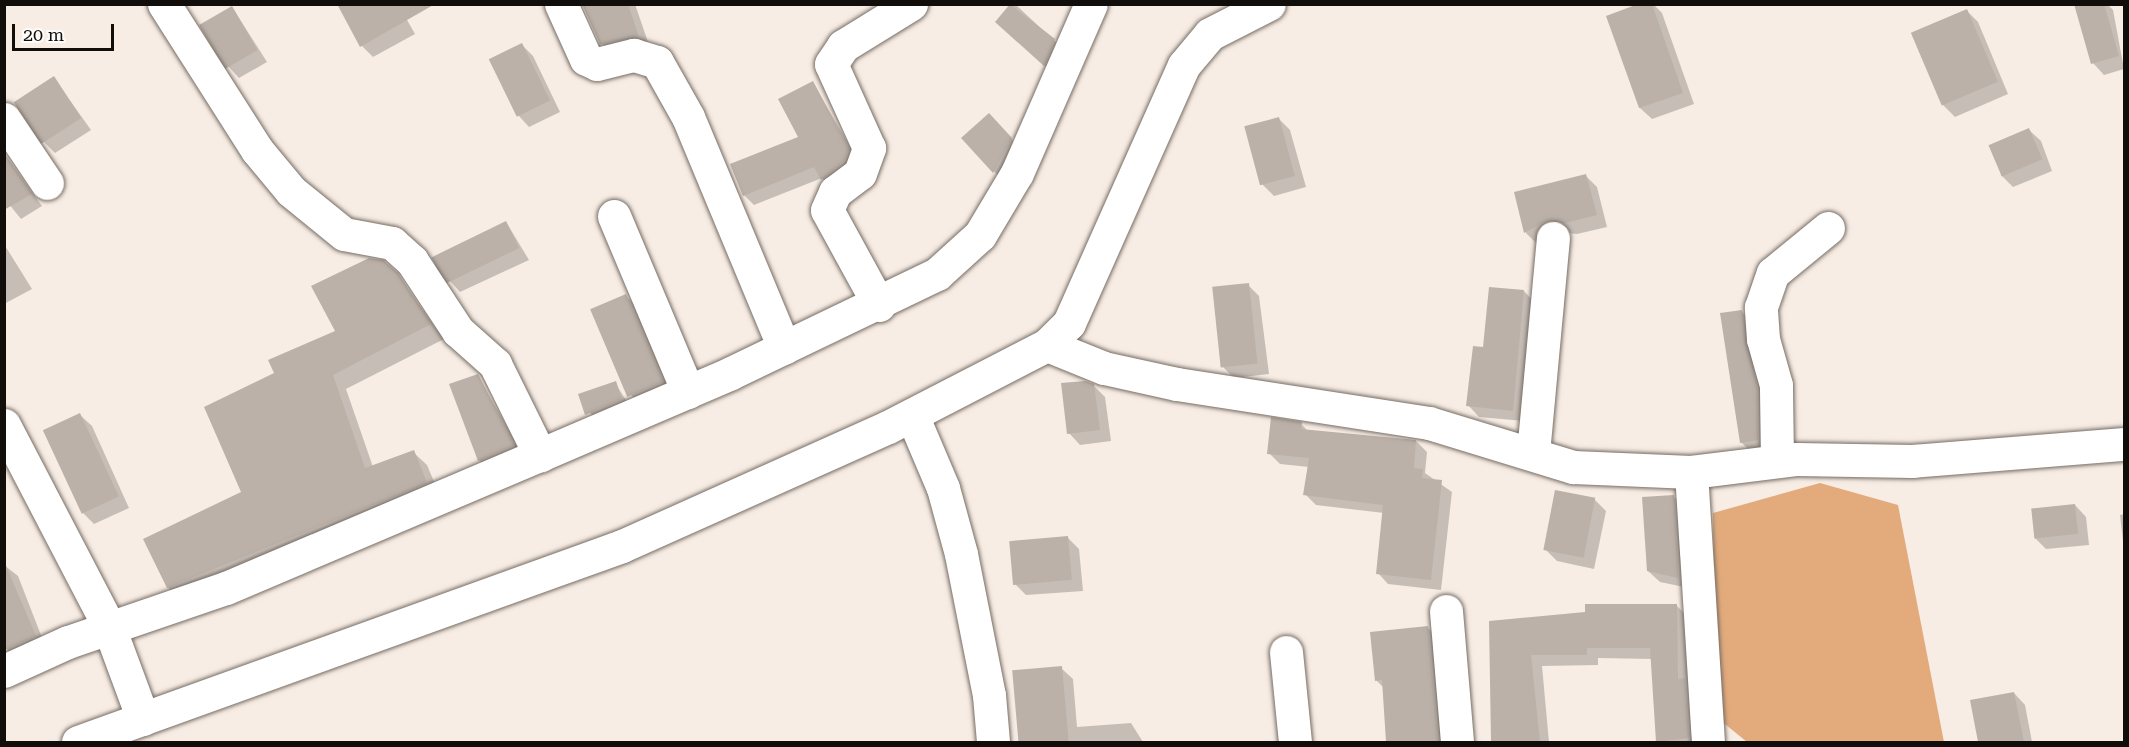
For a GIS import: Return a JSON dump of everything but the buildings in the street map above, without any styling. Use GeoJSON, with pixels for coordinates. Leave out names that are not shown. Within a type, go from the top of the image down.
{"type":"FeatureCollection","features":[{"type":"Feature","properties":{"kind":"street"},"geometry":{"type":"LineString","coordinates":[[164,4],[257,150],[291,191],[344,234],[392,243],[412,261],[458,331],[495,364],[540,455]]}},
{"type":"Feature","properties":{"kind":"street"},"geometry":{"type":"LineString","coordinates":[[561,4],[586,59],[597,64],[634,55],[657,62],[688,117],[783,348]]}},
{"type":"Feature","properties":{"kind":"street"},"geometry":{"type":"LineString","coordinates":[[879,304],[827,210],[835,192],[860,173],[868,147],[831,64],[843,46],[911,4]]}},
{"type":"Feature","properties":{"kind":"street"},"geometry":{"type":"LineString","coordinates":[[4,671],[112,634],[540,455],[688,392],[879,304],[937,274],[980,234],[1017,173],[1091,4]]}},
{"type":"Feature","properties":{"kind":"street"},"geometry":{"type":"LineString","coordinates":[[78,742],[140,707],[622,546],[912,415],[1047,345],[1069,323],[1184,65],[1210,34],[1269,4]]}},
{"type":"Feature","properties":{"kind":"street"},"geometry":{"type":"LineString","coordinates":[[4,119],[47,183]]}},
{"type":"Feature","properties":{"kind":"street"},"geometry":{"type":"LineString","coordinates":[[614,216],[688,392]]}},
{"type":"Feature","properties":{"kind":"street"},"geometry":{"type":"LineString","coordinates":[[1777,461],[1776,385],[1763,339],[1761,307],[1773,273],[1828,228]]}},
{"type":"Feature","properties":{"kind":"street"},"geometry":{"type":"LineString","coordinates":[[1533,453],[1553,238]]}},
{"type":"Feature","properties":{"kind":"street"},"geometry":{"type":"LineString","coordinates":[[1047,345],[1114,370],[1429,423],[1573,467],[1691,472],[1777,461],[1912,461],[2124,444]]}},
{"type":"Feature","properties":{"kind":"street"},"geometry":{"type":"LineString","coordinates":[[912,415],[943,488],[961,554],[989,695],[993,742]]}},
{"type":"Feature","properties":{"kind":"street"},"geometry":{"type":"LineString","coordinates":[[4,425],[112,634],[140,707]]}},
{"type":"Feature","properties":{"kind":"street"},"geometry":{"type":"LineString","coordinates":[[1691,472],[1708,742]]}},
{"type":"Feature","properties":{"kind":"street"},"geometry":{"type":"LineString","coordinates":[[1446,611],[1458,742]]}},
{"type":"Feature","properties":{"kind":"street"},"geometry":{"type":"LineString","coordinates":[[1286,652],[1295,742]]}},
{"type":"Feature","properties":{"kind":"shaded area"},"geometry":{"type":"Polygon","coordinates":[[[1820,483],[1898,505],[1944,742],[1747,742],[1715,716],[1713,513],[1820,483]]]}}]}
